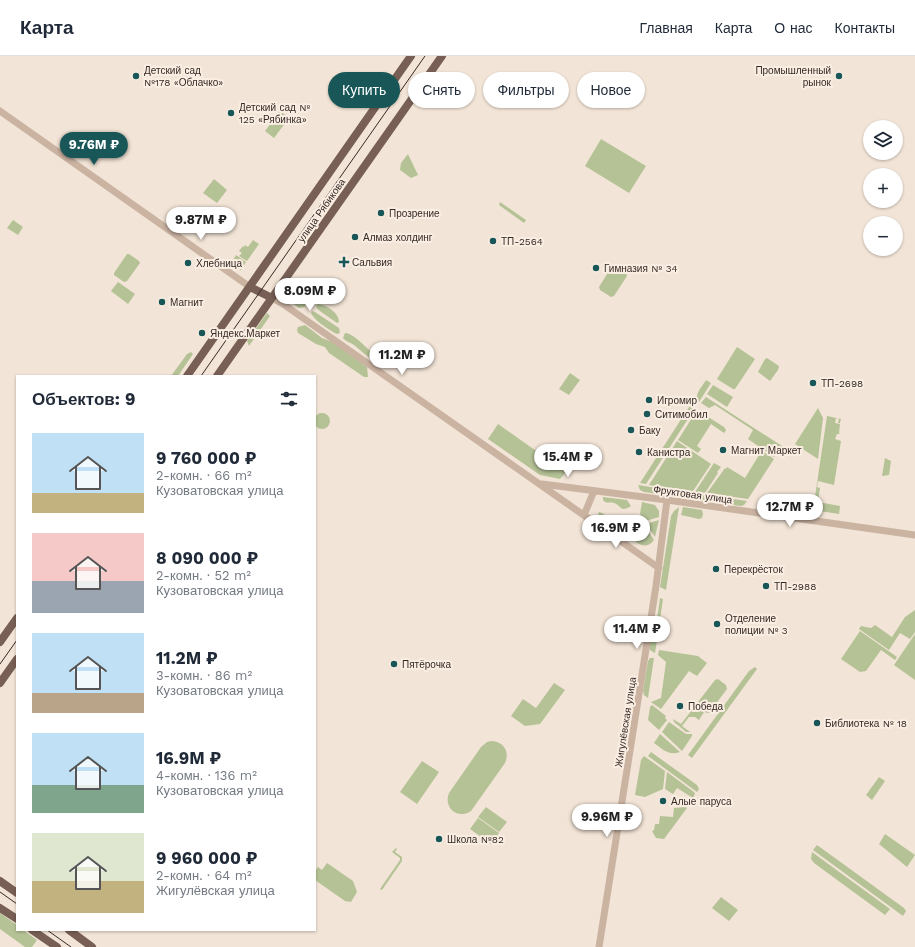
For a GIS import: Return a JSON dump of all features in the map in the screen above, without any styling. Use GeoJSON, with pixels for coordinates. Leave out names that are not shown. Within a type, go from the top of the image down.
{"type":"FeatureCollection","features":[{"type":"Feature","properties":{"kind":"main road","name":"улица Рябикова"},"geometry":{"type":"LineString","coordinates":[[188,375],[411,56]]}},
{"type":"Feature","properties":{"kind":"main road","name":"улица Рябикова"},"geometry":{"type":"LineString","coordinates":[[218,375],[442,56]]}},
{"type":"Feature","properties":{"kind":"main road"},"geometry":{"type":"LineString","coordinates":[[250,287],[272,298]]}},
{"type":"Feature","properties":{"kind":"main road"},"geometry":{"type":"LineString","coordinates":[[0,642],[16,619]]}},
{"type":"Feature","properties":{"kind":"main road"},"geometry":{"type":"LineString","coordinates":[[0,683],[16,660]]}},
{"type":"Feature","properties":{"kind":"main road"},"geometry":{"type":"LineString","coordinates":[[0,881],[16,892]]}},
{"type":"Feature","properties":{"kind":"main road"},"geometry":{"type":"LineString","coordinates":[[0,908],[16,918]]}},
{"type":"Feature","properties":{"kind":"main road"},"geometry":{"type":"LineString","coordinates":[[33,931],[57,947]]}},
{"type":"Feature","properties":{"kind":"main road"},"geometry":{"type":"LineString","coordinates":[[70,931],[92,947]]}},
{"type":"Feature","properties":{"kind":"street"},"geometry":{"type":"LineString","coordinates":[[0,111],[250,287]]}},
{"type":"Feature","properties":{"kind":"street"},"geometry":{"type":"LineString","coordinates":[[272,298],[283,304],[659,568]]}},
{"type":"Feature","properties":{"kind":"street","name":"Фруктовая улица"},"geometry":{"type":"LineString","coordinates":[[540,484],[668,500],[915,535]]}},
{"type":"Feature","properties":{"kind":"street"},"geometry":{"type":"LineString","coordinates":[[584,515],[594,491]]}},
{"type":"Feature","properties":{"kind":"street","name":"Жигулёвская улица"},"geometry":{"type":"LineString","coordinates":[[599,947],[659,568],[668,500]]}},
{"type":"Feature","properties":{"kind":"green space"},"geometry":{"type":"Polygon","coordinates":[[[280,111],[289,118],[274,138],[265,131],[280,111]]]}},
{"type":"Feature","properties":{"kind":"green space"},"geometry":{"type":"Polygon","coordinates":[[[601,139],[646,166],[629,193],[585,166],[601,139]]]}},
{"type":"Feature","properties":{"kind":"green space"},"geometry":{"type":"Polygon","coordinates":[[[408,154],[418,175],[411,178],[400,170],[401,163],[408,154]]]}},
{"type":"Feature","properties":{"kind":"green space"},"geometry":{"type":"Polygon","coordinates":[[[214,179],[227,190],[217,203],[203,193],[214,179]]]}},
{"type":"Feature","properties":{"kind":"green space"},"geometry":{"type":"Polygon","coordinates":[[[500,202],[526,220],[524,223],[499,205],[500,202]]]}},
{"type":"Feature","properties":{"kind":"green space"},"geometry":{"type":"Polygon","coordinates":[[[13,220],[23,227],[18,235],[7,228],[13,220]]]}},
{"type":"Feature","properties":{"kind":"green space"},"geometry":{"type":"Polygon","coordinates":[[[253,240],[259,244],[247,261],[239,256],[242,253],[239,251],[245,245],[248,247],[253,240]]]}},
{"type":"Feature","properties":{"kind":"green space"},"geometry":{"type":"Polygon","coordinates":[[[127,254],[140,263],[127,281],[124,282],[114,275],[114,273],[127,254]]]}},
{"type":"Feature","properties":{"kind":"green space"},"geometry":{"type":"Polygon","coordinates":[[[236,255],[246,262],[241,270],[231,263],[236,255]]]}},
{"type":"Feature","properties":{"kind":"green space"},"geometry":{"type":"Polygon","coordinates":[[[616,265],[626,272],[627,276],[614,296],[611,297],[600,290],[599,287],[612,266],[616,265]]]}},
{"type":"Feature","properties":{"kind":"green space"},"geometry":{"type":"Polygon","coordinates":[[[118,282],[135,294],[128,304],[111,291],[118,282]]]}},
{"type":"Feature","properties":{"kind":"green space"},"geometry":{"type":"Polygon","coordinates":[[[291,293],[302,299],[305,307],[299,308],[290,301],[289,297],[291,293]]]}},
{"type":"Feature","properties":{"kind":"green space"},"geometry":{"type":"Polygon","coordinates":[[[318,304],[332,310],[337,316],[339,322],[337,323],[317,309],[316,306],[318,304]]]}},
{"type":"Feature","properties":{"kind":"green space"},"geometry":{"type":"Polygon","coordinates":[[[312,311],[339,328],[340,333],[337,334],[322,325],[315,319],[311,313],[312,311]]]}},
{"type":"Feature","properties":{"kind":"green space"},"geometry":{"type":"Polygon","coordinates":[[[267,313],[270,316],[249,346],[247,341],[267,313]]]}},
{"type":"Feature","properties":{"kind":"green space"},"geometry":{"type":"Polygon","coordinates":[[[305,325],[322,338],[335,343],[367,367],[368,377],[364,377],[329,353],[325,347],[316,344],[298,333],[298,327],[305,325]]]}},
{"type":"Feature","properties":{"kind":"green space"},"geometry":{"type":"Polygon","coordinates":[[[345,333],[358,339],[377,356],[377,359],[371,358],[345,340],[343,338],[345,333]]]}},
{"type":"Feature","properties":{"kind":"green space"},"geometry":{"type":"Polygon","coordinates":[[[737,347],[755,359],[735,389],[733,389],[717,379],[737,347]]]}},
{"type":"Feature","properties":{"kind":"green space"},"geometry":{"type":"Polygon","coordinates":[[[191,352],[193,354],[179,375],[172,375],[187,354],[191,352]]]}},
{"type":"Feature","properties":{"kind":"green space"},"geometry":{"type":"Polygon","coordinates":[[[767,358],[779,366],[778,370],[770,381],[758,372],[767,358]]]}},
{"type":"Feature","properties":{"kind":"green space"},"geometry":{"type":"Polygon","coordinates":[[[570,373],[580,380],[569,395],[559,389],[570,373]]]}},
{"type":"Feature","properties":{"kind":"green space"},"geometry":{"type":"Polygon","coordinates":[[[706,380],[711,383],[699,402],[697,397],[700,388],[706,380]]]}},
{"type":"Feature","properties":{"kind":"green space"},"geometry":{"type":"Polygon","coordinates":[[[713,385],[733,397],[727,407],[707,394],[713,385]]]}},
{"type":"Feature","properties":{"kind":"green space"},"geometry":{"type":"Polygon","coordinates":[[[706,397],[782,446],[774,457],[748,439],[753,430],[715,405],[709,408],[701,403],[706,397]]]}},
{"type":"Feature","properties":{"kind":"green space"},"geometry":{"type":"Polygon","coordinates":[[[691,406],[695,408],[646,484],[640,483],[689,407],[691,406]]]}},
{"type":"Feature","properties":{"kind":"green space"},"geometry":{"type":"Polygon","coordinates":[[[818,408],[823,418],[818,459],[795,444],[818,408]]]}},
{"type":"Feature","properties":{"kind":"green space"},"geometry":{"type":"Polygon","coordinates":[[[697,410],[724,427],[726,430],[724,433],[711,424],[697,446],[701,449],[698,453],[678,440],[697,410]]]}},
{"type":"Feature","properties":{"kind":"green space"},"geometry":{"type":"Polygon","coordinates":[[[322,413],[328,415],[330,421],[328,427],[322,429],[316,427],[316,415],[322,413]]]}},
{"type":"Feature","properties":{"kind":"green space"},"geometry":{"type":"Polygon","coordinates":[[[827,416],[841,419],[840,423],[838,423],[839,419],[836,418],[835,423],[840,424],[840,434],[837,434],[835,439],[841,441],[834,485],[818,481],[817,487],[820,488],[818,502],[840,506],[839,514],[813,510],[827,416]]]}},
{"type":"Feature","properties":{"kind":"green space"},"geometry":{"type":"Polygon","coordinates":[[[498,424],[566,472],[560,479],[540,475],[488,439],[498,424]]]}},
{"type":"Feature","properties":{"kind":"green space"},"geometry":{"type":"Polygon","coordinates":[[[677,441],[711,464],[693,491],[649,485],[677,441]]]}},
{"type":"Feature","properties":{"kind":"green space"},"geometry":{"type":"Polygon","coordinates":[[[758,448],[774,459],[748,499],[707,493],[727,467],[745,478],[759,455],[755,453],[758,448]]]}},
{"type":"Feature","properties":{"kind":"green space"},"geometry":{"type":"Polygon","coordinates":[[[885,458],[891,461],[889,475],[882,476],[885,458]]]}},
{"type":"Feature","properties":{"kind":"green space"},"geometry":{"type":"Polygon","coordinates":[[[714,463],[721,467],[705,493],[695,492],[714,463]]]}},
{"type":"Feature","properties":{"kind":"green space"},"geometry":{"type":"Polygon","coordinates":[[[638,485],[682,492],[681,497],[644,492],[640,490],[638,485]]]}},
{"type":"Feature","properties":{"kind":"green space"},"geometry":{"type":"Polygon","coordinates":[[[684,492],[747,501],[741,506],[683,498],[684,492]]]}},
{"type":"Feature","properties":{"kind":"green space"},"geometry":{"type":"Polygon","coordinates":[[[603,497],[627,500],[631,506],[623,509],[617,504],[605,502],[603,497]]]}},
{"type":"Feature","properties":{"kind":"green space"},"geometry":{"type":"Polygon","coordinates":[[[642,502],[655,505],[659,511],[659,517],[645,521],[640,514],[642,502]]]}},
{"type":"Feature","properties":{"kind":"green space"},"geometry":{"type":"Polygon","coordinates":[[[679,507],[666,590],[660,587],[671,516],[679,507]]]}},
{"type":"Feature","properties":{"kind":"green space"},"geometry":{"type":"Polygon","coordinates":[[[683,507],[702,510],[702,518],[699,519],[681,515],[683,507]]]}},
{"type":"Feature","properties":{"kind":"green space"},"geometry":{"type":"Polygon","coordinates":[[[599,512],[609,518],[620,520],[624,528],[618,530],[598,515],[599,512]]]}},
{"type":"Feature","properties":{"kind":"green space"},"geometry":{"type":"Polygon","coordinates":[[[659,520],[655,537],[646,524],[659,520]]]}},
{"type":"Feature","properties":{"kind":"green space"},"geometry":{"type":"Polygon","coordinates":[[[644,525],[654,540],[645,546],[636,542],[638,527],[644,525]]]}},
{"type":"Feature","properties":{"kind":"green space"},"geometry":{"type":"Polygon","coordinates":[[[660,598],[663,599],[655,653],[650,650],[649,646],[652,630],[656,627],[660,598]]]}},
{"type":"Feature","properties":{"kind":"green space"},"geometry":{"type":"Polygon","coordinates":[[[915,610],[915,632],[910,639],[900,633],[889,650],[859,629],[861,626],[871,628],[875,625],[892,637],[905,617],[915,610]]]}},
{"type":"Feature","properties":{"kind":"green space"},"geometry":{"type":"Polygon","coordinates":[[[860,631],[897,657],[895,660],[881,650],[866,671],[860,672],[841,659],[860,631]]]}},
{"type":"Feature","properties":{"kind":"green space"},"geometry":{"type":"Polygon","coordinates":[[[915,634],[915,680],[894,665],[915,634]]]}},
{"type":"Feature","properties":{"kind":"green space"},"geometry":{"type":"Polygon","coordinates":[[[659,650],[698,656],[707,663],[697,676],[689,671],[661,709],[651,702],[661,698],[666,662],[658,655],[659,650]]]}},
{"type":"Feature","properties":{"kind":"green space"},"geometry":{"type":"Polygon","coordinates":[[[650,658],[654,658],[648,698],[644,695],[643,691],[648,661],[650,658]]]}},
{"type":"Feature","properties":{"kind":"green space"},"geometry":{"type":"Polygon","coordinates":[[[755,667],[757,669],[692,758],[688,755],[749,671],[755,667]]]}},
{"type":"Feature","properties":{"kind":"green space"},"geometry":{"type":"Polygon","coordinates":[[[718,679],[726,685],[727,689],[709,713],[704,712],[699,720],[695,717],[689,717],[682,726],[690,732],[686,732],[674,722],[673,719],[681,724],[715,680],[718,679]]]}},
{"type":"Feature","properties":{"kind":"green space"},"geometry":{"type":"Polygon","coordinates":[[[554,683],[565,690],[540,724],[525,726],[511,716],[523,699],[536,708],[554,683]]]}},
{"type":"Feature","properties":{"kind":"green space"},"geometry":{"type":"Polygon","coordinates":[[[652,705],[666,716],[665,718],[667,720],[659,730],[648,720],[650,707],[652,705]]]}},
{"type":"Feature","properties":{"kind":"green space"},"geometry":{"type":"Polygon","coordinates":[[[669,722],[686,734],[692,734],[682,751],[662,732],[669,722]]]}},
{"type":"Feature","properties":{"kind":"green space"},"geometry":{"type":"Polygon","coordinates":[[[660,734],[680,752],[672,753],[663,750],[654,743],[660,734]]]}},
{"type":"Feature","properties":{"kind":"green space"},"geometry":{"type":"Polygon","coordinates":[[[492,741],[500,743],[505,748],[507,755],[505,763],[471,811],[461,814],[453,811],[448,803],[449,793],[481,747],[487,742],[492,741]]]}},
{"type":"Feature","properties":{"kind":"green space"},"geometry":{"type":"Polygon","coordinates":[[[651,752],[697,785],[699,789],[697,792],[648,756],[651,752]]]}},
{"type":"Feature","properties":{"kind":"green space"},"geometry":{"type":"Polygon","coordinates":[[[644,756],[665,771],[663,789],[645,797],[635,795],[641,760],[644,756]]]}},
{"type":"Feature","properties":{"kind":"green space"},"geometry":{"type":"Polygon","coordinates":[[[422,761],[439,772],[417,804],[400,792],[422,761]]]}},
{"type":"Feature","properties":{"kind":"green space"},"geometry":{"type":"Polygon","coordinates":[[[667,772],[694,792],[695,794],[693,798],[677,788],[673,794],[665,789],[667,772]]]}},
{"type":"Feature","properties":{"kind":"green space"},"geometry":{"type":"Polygon","coordinates":[[[879,777],[885,781],[872,800],[866,795],[879,777]]]}},
{"type":"Feature","properties":{"kind":"green space"},"geometry":{"type":"Polygon","coordinates":[[[486,807],[507,822],[499,832],[478,817],[486,807]]]}},
{"type":"Feature","properties":{"kind":"green space"},"geometry":{"type":"Polygon","coordinates":[[[674,808],[687,808],[664,839],[656,838],[652,831],[654,830],[655,824],[659,824],[660,816],[673,817],[674,808]]]}},
{"type":"Feature","properties":{"kind":"green space"},"geometry":{"type":"Polygon","coordinates":[[[478,818],[499,833],[491,844],[470,829],[478,818]]]}},
{"type":"Feature","properties":{"kind":"green space"},"geometry":{"type":"Polygon","coordinates":[[[885,834],[915,855],[907,867],[879,844],[885,834]]]}},
{"type":"Feature","properties":{"kind":"green space"},"geometry":{"type":"Polygon","coordinates":[[[817,845],[904,908],[906,911],[903,916],[813,850],[817,845]]]}},
{"type":"Feature","properties":{"kind":"green space"},"geometry":{"type":"Polygon","coordinates":[[[396,848],[397,849],[395,852],[402,857],[402,861],[382,890],[380,889],[400,860],[400,858],[392,852],[396,848]]]}},
{"type":"Feature","properties":{"kind":"green space"},"geometry":{"type":"Polygon","coordinates":[[[812,852],[890,909],[885,915],[814,863],[811,859],[812,852]]]}},
{"type":"Feature","properties":{"kind":"green space"},"geometry":{"type":"Polygon","coordinates":[[[327,863],[353,881],[357,892],[351,902],[345,901],[316,881],[316,870],[318,867],[322,870],[327,863]]]}},
{"type":"Feature","properties":{"kind":"green space"},"geometry":{"type":"Polygon","coordinates":[[[721,897],[738,910],[729,921],[712,908],[721,897]]]}},
{"type":"Feature","properties":{"kind":"green space"},"geometry":{"type":"Polygon","coordinates":[[[0,913],[16,924],[16,931],[24,931],[37,940],[32,947],[25,947],[0,929],[0,913]]]}},
{"type":"Feature","properties":{"kind":"tram line"},"geometry":{"type":"LineString","coordinates":[[202,375],[425,56]]}},
{"type":"Feature","properties":{"kind":"tram line"},"geometry":{"type":"LineString","coordinates":[[0,664],[16,641]]}},
{"type":"Feature","properties":{"kind":"tram line"},"geometry":{"type":"LineString","coordinates":[[0,892],[16,903]]}},
{"type":"Feature","properties":{"kind":"tram line"},"geometry":{"type":"LineString","coordinates":[[48,931],[71,947]]}},
{"type":"Feature","properties":{"kind":"place","name":"Детский сад №178 «Облачко»"},"geometry":{"type":"Point","coordinates":[136,76]}},
{"type":"Feature","properties":{"kind":"place","name":"Промышленный рынок"},"geometry":{"type":"Point","coordinates":[839,76]}},
{"type":"Feature","properties":{"kind":"place","name":"Детский сад № 125 «Рябинка»"},"geometry":{"type":"Point","coordinates":[231,113]}},
{"type":"Feature","properties":{"kind":"place","name":"Прозрение"},"geometry":{"type":"Point","coordinates":[381,213]}},
{"type":"Feature","properties":{"kind":"place","name":"Алмаз холдинг"},"geometry":{"type":"Point","coordinates":[355,237]}},
{"type":"Feature","properties":{"kind":"place","name":"ТП-2564"},"geometry":{"type":"Point","coordinates":[493,241]}},
{"type":"Feature","properties":{"kind":"place","name":"Сальвия"},"geometry":{"type":"Point","coordinates":[344,262]}},
{"type":"Feature","properties":{"kind":"place","name":"Хлебница"},"geometry":{"type":"Point","coordinates":[188,263]}},
{"type":"Feature","properties":{"kind":"place","name":"Гимназия № 34"},"geometry":{"type":"Point","coordinates":[596,268]}},
{"type":"Feature","properties":{"kind":"place","name":"Магнит"},"geometry":{"type":"Point","coordinates":[162,302]}},
{"type":"Feature","properties":{"kind":"place","name":"Яндекс.Маркет"},"geometry":{"type":"Point","coordinates":[202,333]}},
{"type":"Feature","properties":{"kind":"place","name":"ТП-2698"},"geometry":{"type":"Point","coordinates":[813,383]}},
{"type":"Feature","properties":{"kind":"place","name":"Игромир"},"geometry":{"type":"Point","coordinates":[649,400]}},
{"type":"Feature","properties":{"kind":"place","name":"Ситимобил"},"geometry":{"type":"Point","coordinates":[647,414]}},
{"type":"Feature","properties":{"kind":"place","name":"Баку"},"geometry":{"type":"Point","coordinates":[631,430]}},
{"type":"Feature","properties":{"kind":"place","name":"Магнит Маркет"},"geometry":{"type":"Point","coordinates":[723,450]}},
{"type":"Feature","properties":{"kind":"place","name":"Канистра"},"geometry":{"type":"Point","coordinates":[639,452]}},
{"type":"Feature","properties":{"kind":"place","name":"Перекрёсток"},"geometry":{"type":"Point","coordinates":[716,569]}},
{"type":"Feature","properties":{"kind":"place","name":"ТП-2988"},"geometry":{"type":"Point","coordinates":[766,586]}},
{"type":"Feature","properties":{"kind":"place","name":"Отделение полиции № 3"},"geometry":{"type":"Point","coordinates":[717,624]}},
{"type":"Feature","properties":{"kind":"place","name":"Пятёрочка"},"geometry":{"type":"Point","coordinates":[394,664]}},
{"type":"Feature","properties":{"kind":"place","name":"Победа"},"geometry":{"type":"Point","coordinates":[680,706]}},
{"type":"Feature","properties":{"kind":"place","name":"Библиотека № 18"},"geometry":{"type":"Point","coordinates":[817,723]}},
{"type":"Feature","properties":{"kind":"place","name":"Алые паруса"},"geometry":{"type":"Point","coordinates":[663,801]}},
{"type":"Feature","properties":{"kind":"place","name":"Школа №82"},"geometry":{"type":"Point","coordinates":[439,839]}}]}
